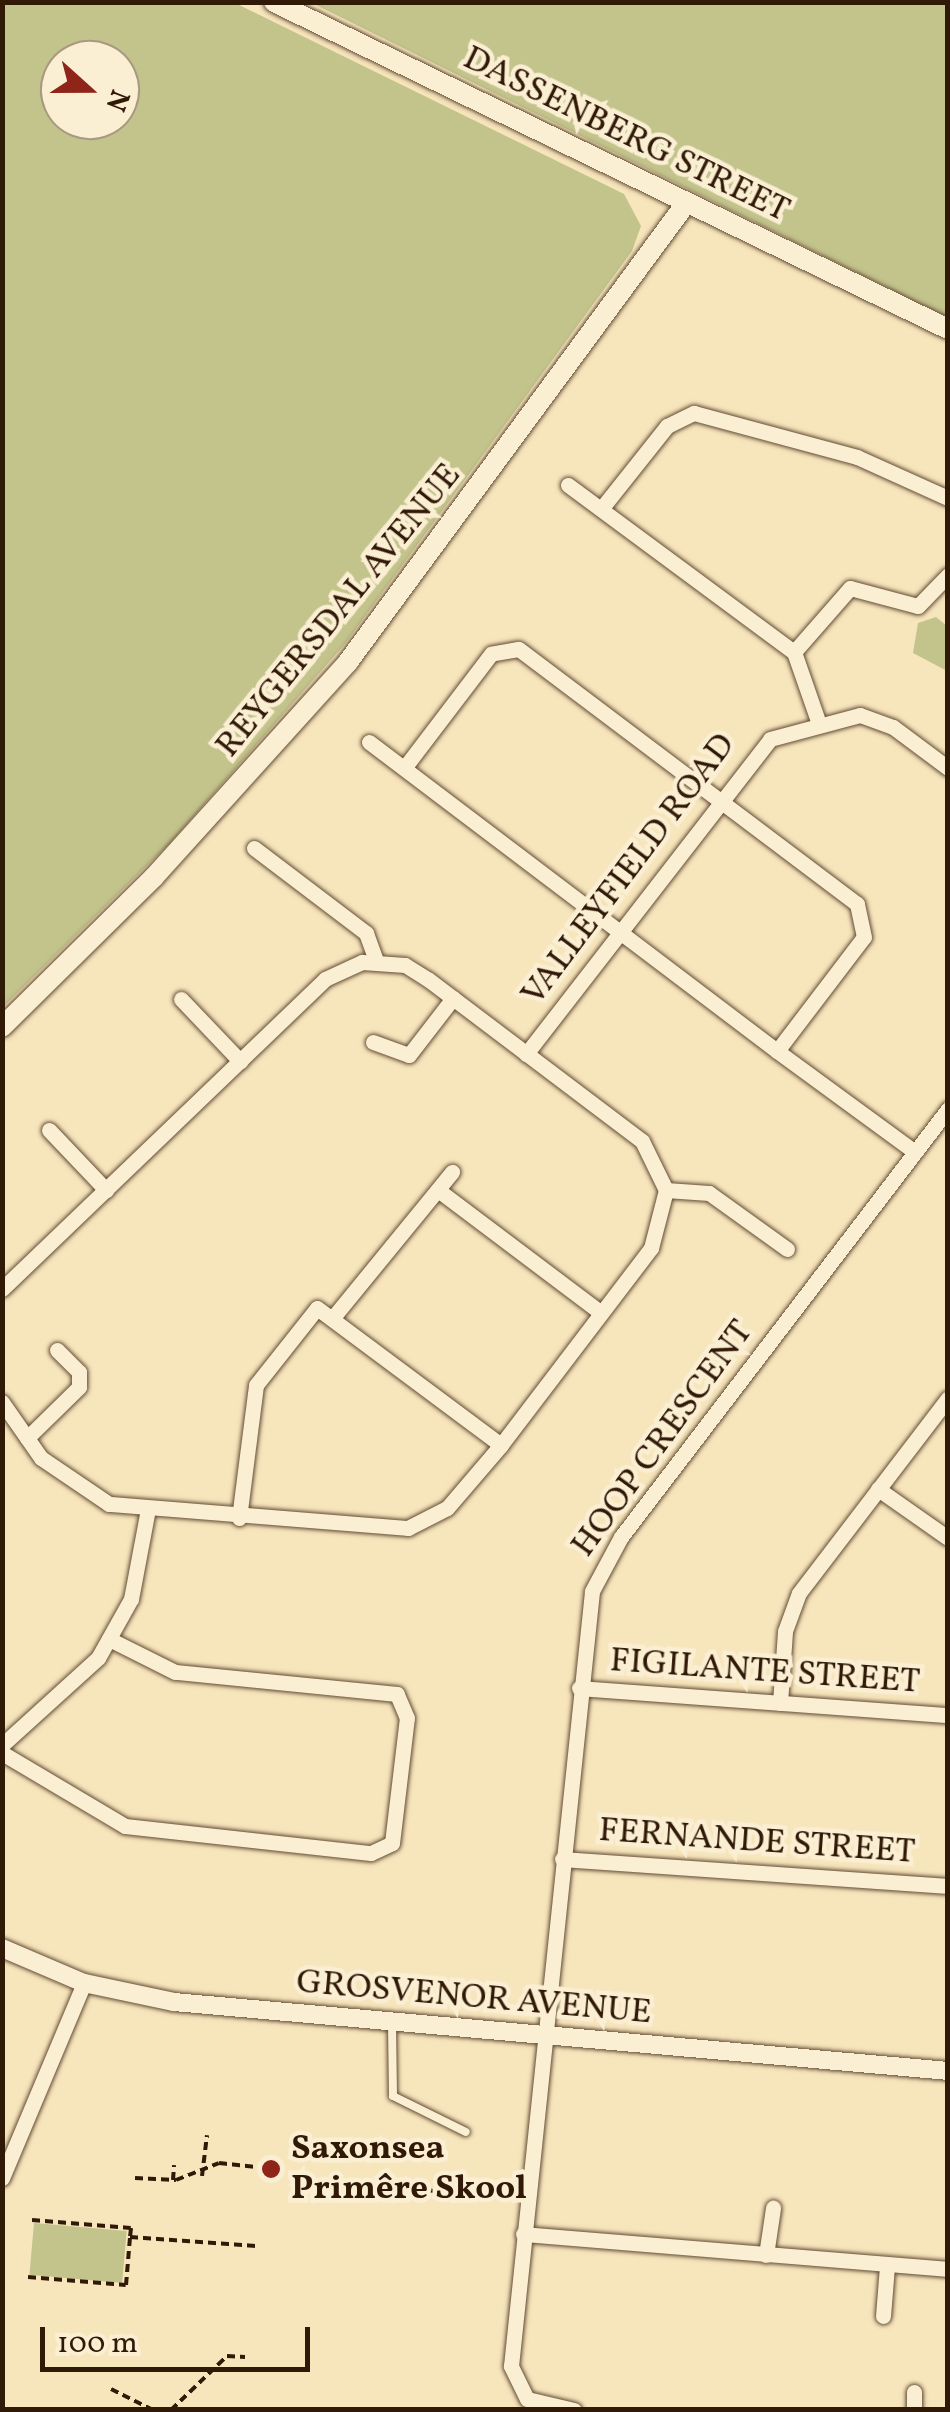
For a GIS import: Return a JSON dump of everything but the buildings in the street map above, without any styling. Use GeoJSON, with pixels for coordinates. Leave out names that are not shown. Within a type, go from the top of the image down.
{"type":"FeatureCollection","features":[{"type":"Feature","properties":{"kind":"main road","name":"DASSENBERG STREET"},"geometry":{"type":"LineString","coordinates":[[274,2],[948,330]]}},
{"type":"Feature","properties":{"kind":"main road","name":"REYGERSDAL AVENUE"},"geometry":{"type":"LineString","coordinates":[[2,1026],[154,878],[348,662],[687,202]]}},
{"type":"Feature","properties":{"kind":"street"},"geometry":{"type":"LineString","coordinates":[[601,509],[667,426],[694,413],[857,457],[948,498]]}},
{"type":"Feature","properties":{"kind":"street"},"geometry":{"type":"LineString","coordinates":[[568,485],[794,652],[818,721]]}},
{"type":"Feature","properties":{"kind":"street"},"geometry":{"type":"LineString","coordinates":[[794,652],[850,588],[918,606],[948,576]]}},
{"type":"Feature","properties":{"kind":"street"},"geometry":{"type":"LineString","coordinates":[[404,768],[491,654],[512,647],[865,916],[864,937],[777,1052]]}},
{"type":"Feature","properties":{"kind":"street","name":"VALLEYFIELD ROAD"},"geometry":{"type":"LineString","coordinates":[[526,1054],[760,746],[818,721],[881,720],[948,768]]}},
{"type":"Feature","properties":{"kind":"street"},"geometry":{"type":"LineString","coordinates":[[369,742],[915,1152]]}},
{"type":"Feature","properties":{"kind":"street"},"geometry":{"type":"LineString","coordinates":[[254,848],[366,933],[376,960]]}},
{"type":"Feature","properties":{"kind":"street"},"geometry":{"type":"LineString","coordinates":[[2,1290],[336,971],[376,960],[417,971],[642,1142],[666,1190],[658,1238],[602,1313],[448,1508],[408,1528],[148,1509],[89,1496],[28,1438],[2,1402]]}},
{"type":"Feature","properties":{"kind":"street"},"geometry":{"type":"LineString","coordinates":[[374,1042],[409,1055],[452,998]]}},
{"type":"Feature","properties":{"kind":"street"},"geometry":{"type":"LineString","coordinates":[[181,999],[240,1062]]}},
{"type":"Feature","properties":{"kind":"street","name":"HOOP CRESCENT"},"geometry":{"type":"LineString","coordinates":[[574,2410],[533,2403],[513,2381],[523,2234],[588,1606],[612,1549],[948,1109]]}},
{"type":"Feature","properties":{"kind":"street"},"geometry":{"type":"LineString","coordinates":[[49,1130],[106,1190]]}},
{"type":"Feature","properties":{"kind":"street"},"geometry":{"type":"LineString","coordinates":[[335,1315],[452,1172]]}},
{"type":"Feature","properties":{"kind":"street"},"geometry":{"type":"LineString","coordinates":[[438,1190],[602,1313]]}},
{"type":"Feature","properties":{"kind":"street"},"geometry":{"type":"LineString","coordinates":[[666,1190],[708,1193],[787,1249]]}},
{"type":"Feature","properties":{"kind":"street"},"geometry":{"type":"LineString","coordinates":[[239,1518],[259,1378],[307,1313],[335,1315],[500,1445]]}},
{"type":"Feature","properties":{"kind":"street"},"geometry":{"type":"LineString","coordinates":[[28,1438],[80,1387],[57,1350]]}},
{"type":"Feature","properties":{"kind":"street"},"geometry":{"type":"LineString","coordinates":[[780,1703],[793,1603],[948,1398]]}},
{"type":"Feature","properties":{"kind":"street"},"geometry":{"type":"LineString","coordinates":[[878,1489],[948,1538]]}},
{"type":"Feature","properties":{"kind":"street"},"geometry":{"type":"LineString","coordinates":[[2,1745],[78,1683],[109,1640],[132,1599],[148,1509]]}},
{"type":"Feature","properties":{"kind":"street"},"geometry":{"type":"LineString","coordinates":[[2,1753],[125,1826],[370,1853],[392,1843],[408,1718],[397,1694],[175,1672],[109,1640]]}},
{"type":"Feature","properties":{"kind":"street","name":"FIGILANTE STREET"},"geometry":{"type":"LineString","coordinates":[[579,1688],[948,1715]]}},
{"type":"Feature","properties":{"kind":"street","name":"FERNANDE STREET"},"geometry":{"type":"LineString","coordinates":[[562,1859],[948,1886]]}},
{"type":"Feature","properties":{"kind":"street","name":"GROSVENOR AVENUE"},"geometry":{"type":"LineString","coordinates":[[2,1948],[84,1983],[174,2002],[948,2071]]}},
{"type":"Feature","properties":{"kind":"street"},"geometry":{"type":"LineString","coordinates":[[2,2178],[84,1983]]}},
{"type":"Feature","properties":{"kind":"street"},"geometry":{"type":"LineString","coordinates":[[766,2255],[772,2208]]}},
{"type":"Feature","properties":{"kind":"street"},"geometry":{"type":"LineString","coordinates":[[523,2234],[948,2269]]}},
{"type":"Feature","properties":{"kind":"street"},"geometry":{"type":"LineString","coordinates":[[883,2316],[887,2266]]}},
{"type":"Feature","properties":{"kind":"street"},"geometry":{"type":"LineString","coordinates":[[914,2392],[914,2410]]}},
{"type":"Feature","properties":{"kind":"lane"},"geometry":{"type":"LineString","coordinates":[[392,2023],[393,2096],[466,2132]]}},
{"type":"Feature","properties":{"kind":"path"},"geometry":{"type":"LineString","coordinates":[[203,2175],[207,2135]]}},
{"type":"Feature","properties":{"kind":"path"},"geometry":{"type":"LineString","coordinates":[[134,2178],[173,2180],[203,2175],[219,2163],[265,2168]]}},
{"type":"Feature","properties":{"kind":"path"},"geometry":{"type":"LineString","coordinates":[[173,2180],[174,2165]]}},
{"type":"Feature","properties":{"kind":"path"},"geometry":{"type":"LineString","coordinates":[[425,2190],[470,2194]]}},
{"type":"Feature","properties":{"kind":"path"},"geometry":{"type":"LineString","coordinates":[[28,2277],[126,2285],[131,2228],[32,2220]]}},
{"type":"Feature","properties":{"kind":"path"},"geometry":{"type":"LineString","coordinates":[[130,2237],[257,2246]]}},
{"type":"Feature","properties":{"kind":"path"},"geometry":{"type":"LineString","coordinates":[[171,2410],[227,2356],[245,2357]]}},
{"type":"Feature","properties":{"kind":"path"},"geometry":{"type":"LineString","coordinates":[[111,2389],[153,2410]]}},
{"type":"Feature","properties":{"kind":"green space"},"geometry":{"type":"Polygon","coordinates":[[[3,3],[235,3],[624,194],[641,226],[632,251],[344,645],[169,844],[3,1007],[3,3]]]}},
{"type":"Feature","properties":{"kind":"green space"},"geometry":{"type":"Polygon","coordinates":[[[312,3],[947,3],[947,317],[312,3]]]}},
{"type":"Feature","properties":{"kind":"green space"},"geometry":{"type":"Polygon","coordinates":[[[936,617],[947,626],[947,671],[913,653],[918,623],[936,617]]]}},
{"type":"Feature","properties":{"kind":"green space"},"geometry":{"type":"Polygon","coordinates":[[[34,2223],[127,2231],[122,2283],[29,2275],[34,2223]]]}},
{"type":"Feature","properties":{"kind":"place","name":"Saxonsea Primêre Skool"},"geometry":{"type":"Point","coordinates":[271,2169]}}]}
